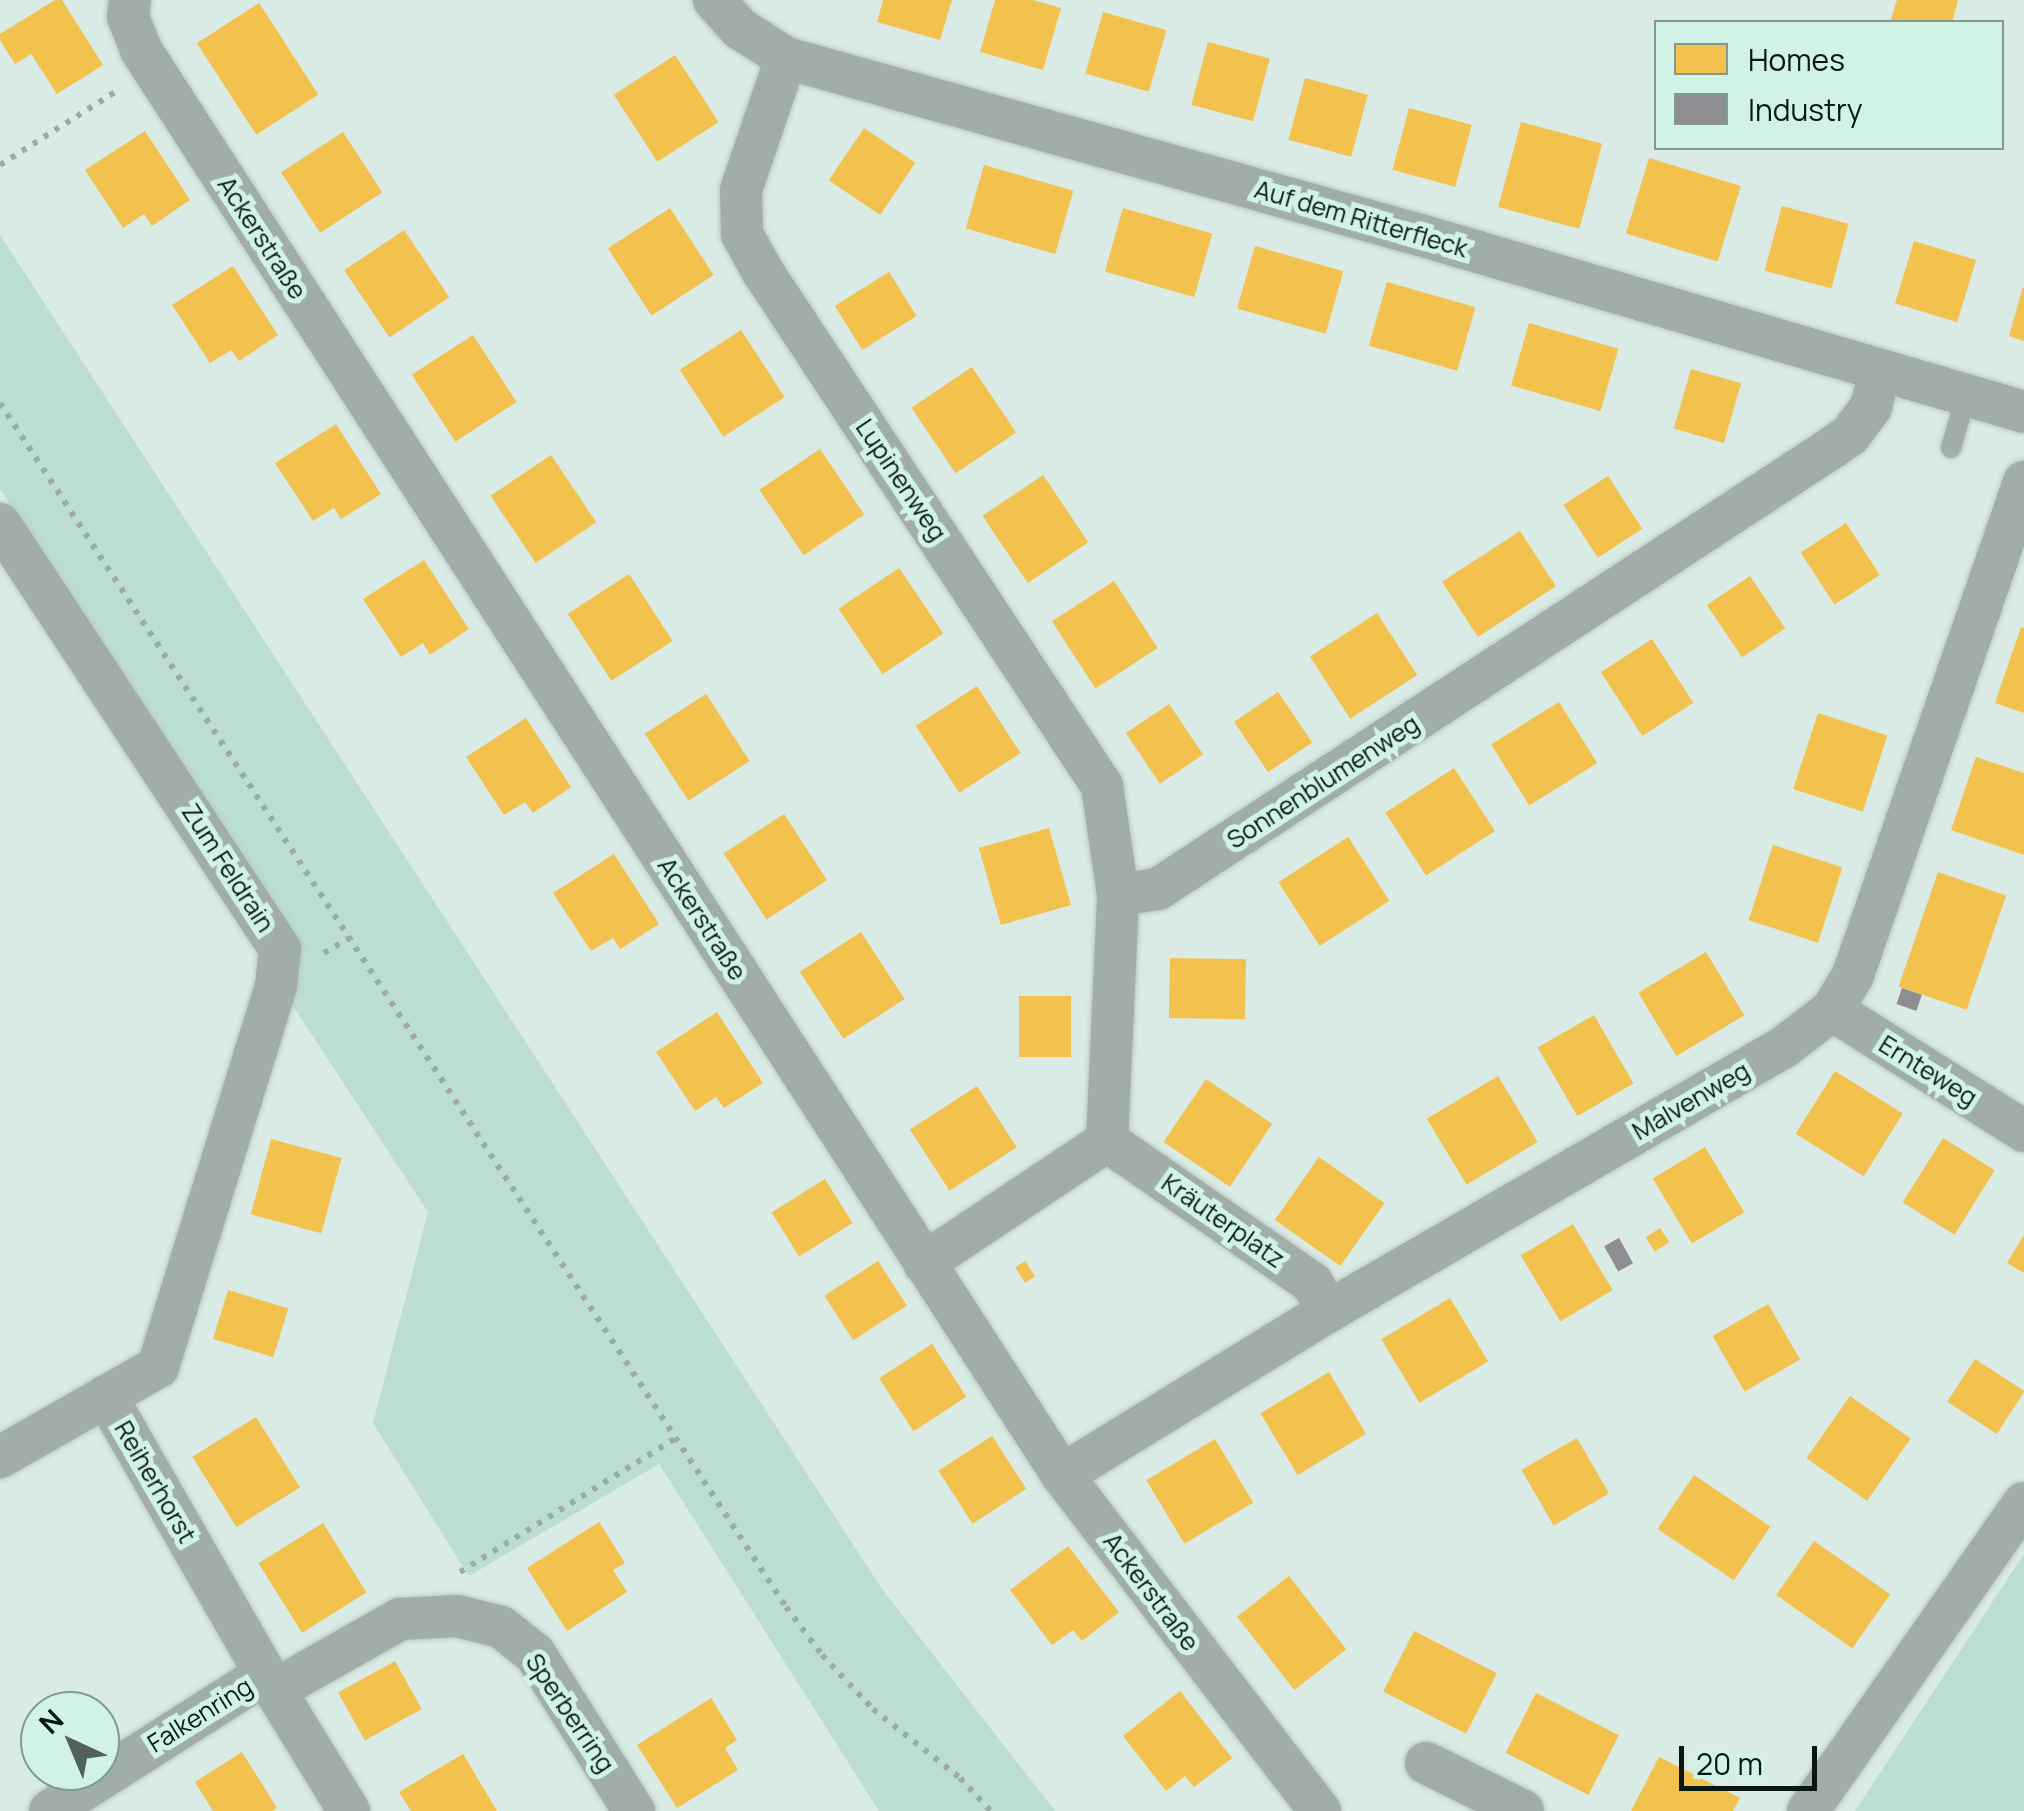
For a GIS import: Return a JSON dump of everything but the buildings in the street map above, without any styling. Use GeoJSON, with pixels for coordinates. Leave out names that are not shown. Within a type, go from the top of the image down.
{"type":"FeatureCollection","features":[{"type":"Feature","properties":{"kind":"street","name":"Ackerstraße"},"geometry":{"type":"LineString","coordinates":[[130,0],[128,17],[153,68],[1062,1475],[1320,1811]]}},
{"type":"Feature","properties":{"kind":"street","name":"Auf dem Ritterfleck"},"geometry":{"type":"LineString","coordinates":[[714,0],[739,28],[786,58],[1401,229],[2024,412]]}},
{"type":"Feature","properties":{"kind":"street","name":"Lupinenweg"},"geometry":{"type":"LineString","coordinates":[[786,58],[741,190],[742,234],[762,272],[1102,786],[1118,894]]}},
{"type":"Feature","properties":{"kind":"street","name":"Sonnenblumenweg"},"geometry":{"type":"LineString","coordinates":[[1118,894],[1158,890],[1830,450],[1850,436],[1871,407],[1880,371]]}},
{"type":"Feature","properties":{"kind":"street","name":"Malvenweg"},"geometry":{"type":"LineString","coordinates":[[1062,1475],[1329,1311],[1784,1047],[1832,1010],[1853,975],[2024,482]]}},
{"type":"Feature","properties":{"kind":"street","name":"Zum Feldrain"},"geometry":{"type":"LineString","coordinates":[[0,524],[280,949],[276,986],[158,1367],[106,1396]]}},
{"type":"Feature","properties":{"kind":"street"},"geometry":{"type":"LineString","coordinates":[[924,1263],[1106,1141],[1118,894]]}},
{"type":"Feature","properties":{"kind":"street","name":"Ernteweg"},"geometry":{"type":"LineString","coordinates":[[1832,1010],[2024,1132]]}},
{"type":"Feature","properties":{"kind":"street","name":"Kräuterplatz"},"geometry":{"type":"LineString","coordinates":[[1106,1141],[1312,1282],[1329,1311]]}},
{"type":"Feature","properties":{"kind":"street","name":"Reiherhorst"},"geometry":{"type":"LineString","coordinates":[[0,1457],[106,1396],[270,1681]]}},
{"type":"Feature","properties":{"kind":"street"},"geometry":{"type":"LineString","coordinates":[[1808,1811],[2024,1502]]}},
{"type":"Feature","properties":{"kind":"street","name":"Sperberring"},"geometry":{"type":"LineString","coordinates":[[270,1681],[400,1619],[457,1616],[501,1627],[535,1654],[634,1811]]}},
{"type":"Feature","properties":{"kind":"street","name":"Falkenring"},"geometry":{"type":"LineString","coordinates":[[50,1811],[270,1681],[349,1811]]}},
{"type":"Feature","properties":{"kind":"street"},"geometry":{"type":"LineString","coordinates":[[1426,1762],[1523,1811]]}},
{"type":"Feature","properties":{"kind":"lane"},"geometry":{"type":"LineString","coordinates":[[1951,448],[1966,396]]}},
{"type":"Feature","properties":{"kind":"path"},"geometry":{"type":"LineString","coordinates":[[0,165],[153,68]]}},
{"type":"Feature","properties":{"kind":"path"},"geometry":{"type":"LineString","coordinates":[[0,404],[822,1655],[872,1709],[960,1778],[991,1811]]}},
{"type":"Feature","properties":{"kind":"path"},"geometry":{"type":"LineString","coordinates":[[485,1556],[676,1438]]}},
{"type":"Feature","properties":{"kind":"green space"},"geometry":{"type":"Polygon","coordinates":[[[0,235],[882,1589],[1055,1811],[879,1811],[659,1464],[469,1576],[373,1423],[428,1212],[289,1000],[298,945],[0,489],[0,235]]]}},
{"type":"Feature","properties":{"kind":"green space"},"geometry":{"type":"Polygon","coordinates":[[[2024,1554],[2024,1811],[1855,1811],[2024,1554]]]}}]}
